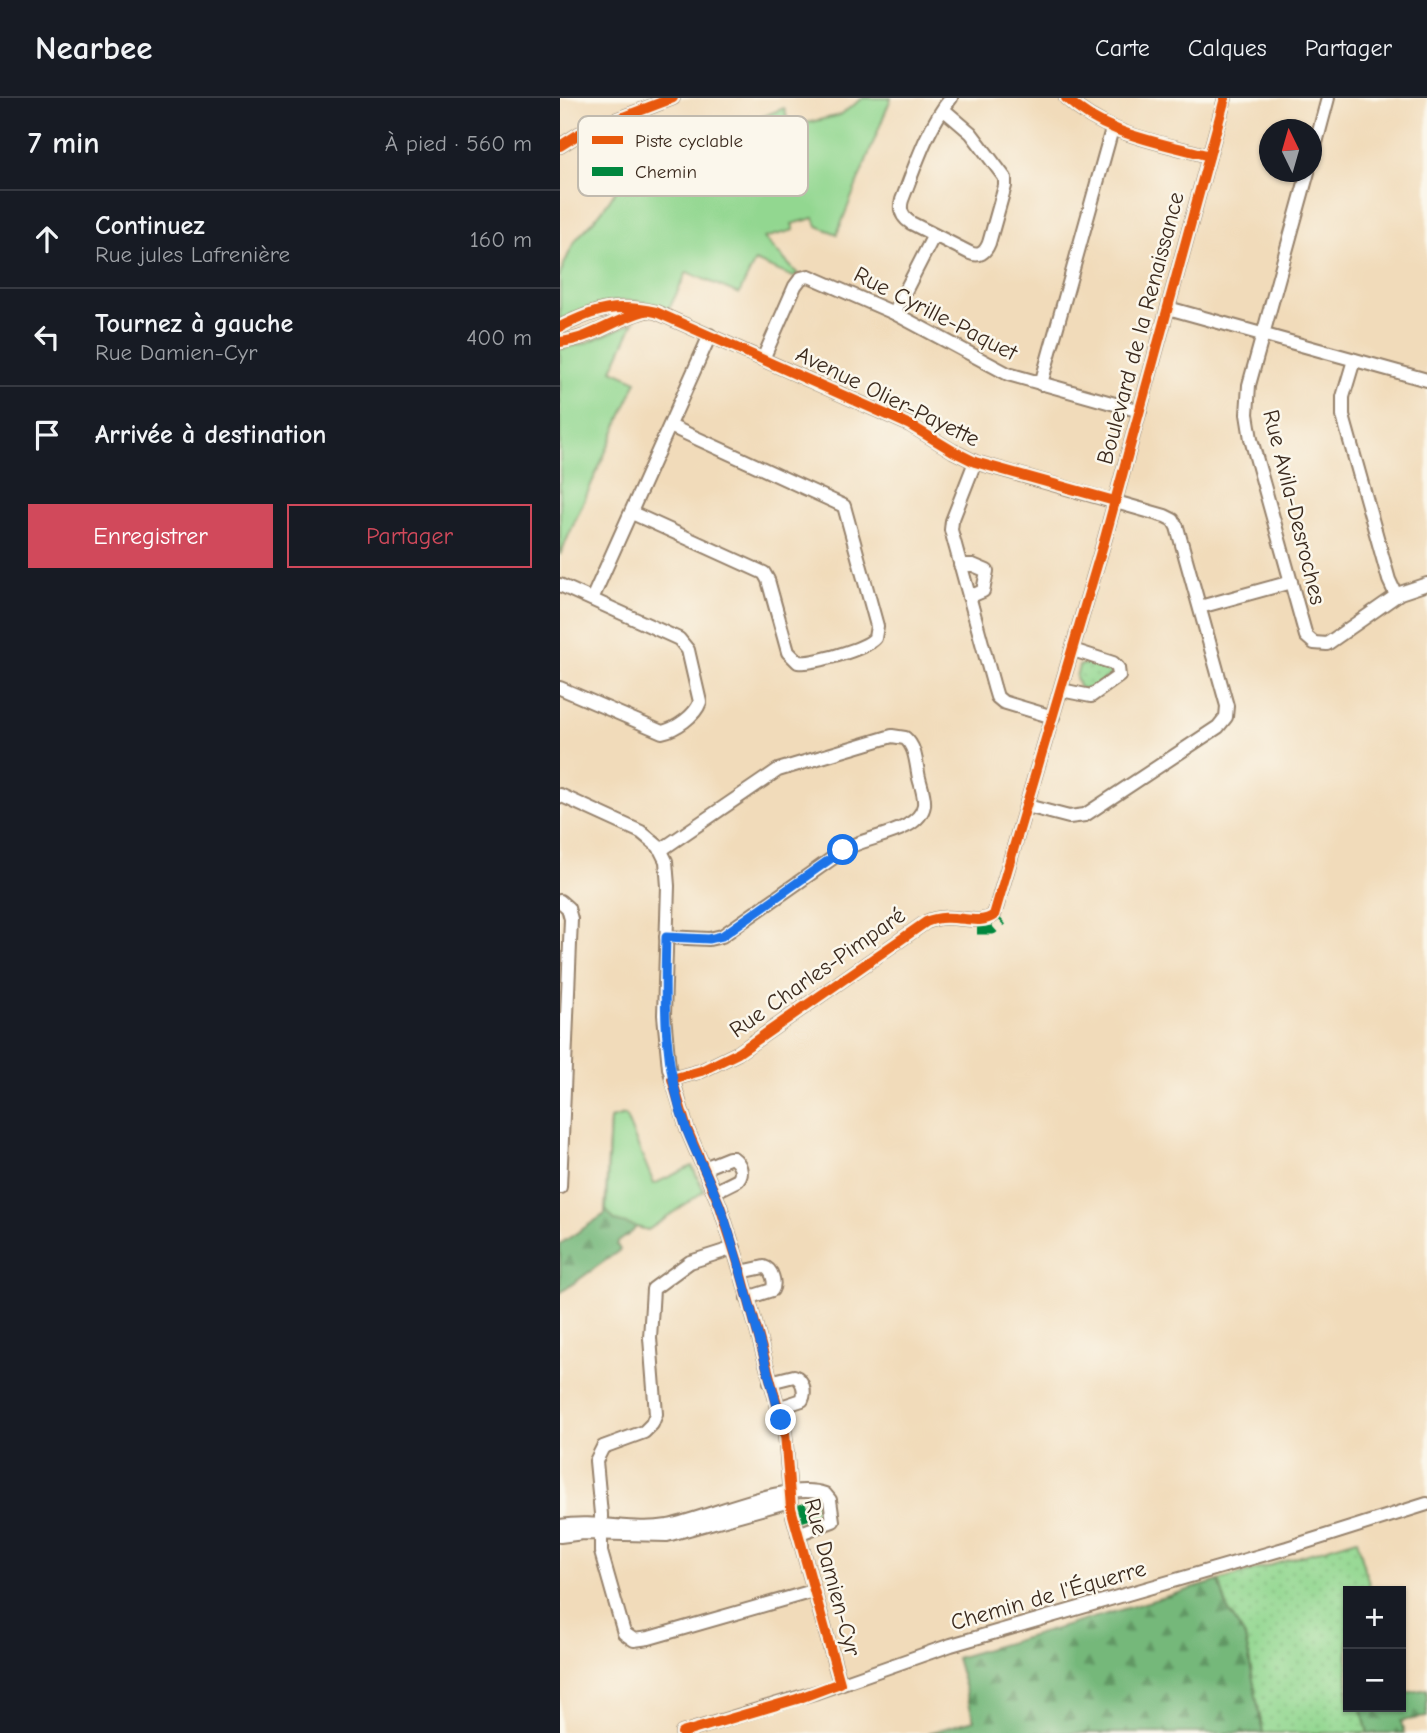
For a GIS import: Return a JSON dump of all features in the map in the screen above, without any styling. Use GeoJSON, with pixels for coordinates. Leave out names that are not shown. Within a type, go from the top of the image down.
{"type":"FeatureCollection","features":[{"type":"Feature","properties":{"kind":"street"},"geometry":{"type":"LineString","coordinates":[[626,116],[673,98]]}},
{"type":"Feature","properties":{"kind":"street"},"geometry":{"type":"LineString","coordinates":[[943,109],[971,132],[1001,170],[1006,183],[989,243],[984,253],[978,255],[905,219],[900,206],[928,134],[943,109],[951,98]]}},
{"type":"Feature","properties":{"kind":"street"},"geometry":{"type":"LineString","coordinates":[[1066,98],[1090,118],[1112,129],[1209,156]]}},
{"type":"Feature","properties":{"kind":"street","name":"Boulevard de la Renaissance"},"geometry":{"type":"LineString","coordinates":[[990,919],[996,910],[1073,650],[1225,98]]}},
{"type":"Feature","properties":{"kind":"street"},"geometry":{"type":"LineString","coordinates":[[1322,119],[1328,98]]}},
{"type":"Feature","properties":{"kind":"street"},"geometry":{"type":"LineString","coordinates":[[1041,384],[1112,129]]}},
{"type":"Feature","properties":{"kind":"street"},"geometry":{"type":"LineString","coordinates":[[560,146],[578,136]]}},
{"type":"Feature","properties":{"kind":"street","name":"Rue Avila-Desroches"},"geometry":{"type":"LineString","coordinates":[[1305,182],[1248,389],[1247,420],[1306,636],[1319,645],[1333,641],[1396,596],[1427,584]]}},
{"type":"Feature","properties":{"kind":"street"},"geometry":{"type":"LineString","coordinates":[[894,313],[934,235]]}},
{"type":"Feature","properties":{"kind":"street","name":"Rue Cyrille-Paquet"},"geometry":{"type":"LineString","coordinates":[[762,359],[794,286],[804,277],[811,276],[894,313],[991,366],[1041,384],[1140,411]]}},
{"type":"Feature","properties":{"kind":"street","name":"Avenue Olier-Payette"},"geometry":{"type":"LineString","coordinates":[[560,327],[610,307],[648,310],[910,425],[975,463],[1165,516],[1174,522],[1200,607]]}},
{"type":"Feature","properties":{"kind":"street"},"geometry":{"type":"LineString","coordinates":[[1168,308],[1427,380]]}},
{"type":"Feature","properties":{"kind":"street"},"geometry":{"type":"LineString","coordinates":[[560,342],[586,337],[648,310]]}},
{"type":"Feature","properties":{"kind":"street"},"geometry":{"type":"LineString","coordinates":[[592,599],[710,335]]}},
{"type":"Feature","properties":{"kind":"street"},"geometry":{"type":"LineString","coordinates":[[1354,360],[1343,397],[1343,416],[1389,580],[1396,596]]}},
{"type":"Feature","properties":{"kind":"street"},"geometry":{"type":"LineString","coordinates":[[632,513],[764,573],[788,652],[798,662],[865,646],[875,638],[877,626],[844,506],[670,426]]}},
{"type":"Feature","properties":{"kind":"street"},"geometry":{"type":"LineString","coordinates":[[975,463],[951,524],[960,565],[999,699],[1053,718]]}},
{"type":"Feature","properties":{"kind":"street"},"geometry":{"type":"LineString","coordinates":[[960,565],[973,565],[988,571],[983,591],[969,597]]}},
{"type":"Feature","properties":{"kind":"street"},"geometry":{"type":"LineString","coordinates":[[1027,806],[1072,818],[1085,815],[1223,722],[1227,715],[1227,706],[1200,607],[1291,582]]}},
{"type":"Feature","properties":{"kind":"street"},"geometry":{"type":"LineString","coordinates":[[560,585],[682,641],[688,650],[700,695],[699,705],[692,714],[673,728],[662,732],[560,688]]}},
{"type":"Feature","properties":{"kind":"street"},"geometry":{"type":"LineString","coordinates":[[1061,690],[1091,696],[1119,676],[1114,663],[1073,650]]}},
{"type":"Feature","properties":{"kind":"street"},"geometry":{"type":"LineString","coordinates":[[560,795],[637,830],[661,850],[783,768],[895,736],[906,739],[912,747],[924,802],[920,815],[913,824],[863,839],[847,848],[722,936],[709,939],[666,937]]}},
{"type":"Feature","properties":{"kind":"street","name":"Rue Damien-Cyr"},"geometry":{"type":"LineString","coordinates":[[661,850],[667,865],[668,880],[664,1015],[672,1079],[687,1129],[714,1192],[741,1272],[788,1451],[789,1496],[797,1534],[840,1683]]}},
{"type":"Feature","properties":{"kind":"street"},"geometry":{"type":"LineString","coordinates":[[560,901],[568,908],[571,923],[560,1187]]}},
{"type":"Feature","properties":{"kind":"street","name":"Rue Charles-Pimparé"},"geometry":{"type":"LineString","coordinates":[[672,1079],[701,1071],[748,1047],[926,922],[946,916],[979,921],[990,919]]}},
{"type":"Feature","properties":{"kind":"street"},"geometry":{"type":"LineString","coordinates":[[704,1168],[729,1157],[738,1163],[740,1178],[714,1192]]}},
{"type":"Feature","properties":{"kind":"street"},"geometry":{"type":"LineString","coordinates":[[734,1248],[686,1263],[653,1289],[650,1338],[656,1414],[652,1424],[644,1432],[608,1445],[597,1455],[595,1465],[601,1552],[624,1633],[631,1639],[649,1638],[813,1591]]}},
{"type":"Feature","properties":{"kind":"street"},"geometry":{"type":"LineString","coordinates":[[741,1272],[768,1268],[774,1284],[772,1290],[747,1298]]}},
{"type":"Feature","properties":{"kind":"street"},"geometry":{"type":"LineString","coordinates":[[770,1382],[792,1376],[801,1380],[804,1394],[802,1400],[778,1408]]}},
{"type":"Feature","properties":{"kind":"street"},"geometry":{"type":"LineString","coordinates":[[560,1535],[601,1529],[668,1526],[789,1496],[822,1492],[829,1497],[834,1514],[833,1521],[797,1534]]}},
{"type":"Feature","properties":{"kind":"street","name":"Chemin de l'Équerre"},"geometry":{"type":"LineString","coordinates":[[682,1733],[797,1699],[951,1644],[1287,1548],[1427,1504]]}},
{"type":"Feature","properties":{"kind":"street"},"geometry":{"type":"LineString","coordinates":[[560,1526],[601,1529]]}},
{"type":"Feature","properties":{"kind":"green space"},"geometry":{"type":"Polygon","coordinates":[[[863,98],[891,98],[837,234],[817,226],[814,218],[792,224],[794,230],[764,238],[798,274],[793,277],[755,261],[739,294],[687,272],[669,309],[641,301],[613,302],[587,308],[560,320],[560,275],[568,255],[577,239],[612,196],[808,196],[808,123],[840,115],[863,98]]]}},
{"type":"Feature","properties":{"kind":"green space"},"geometry":{"type":"Polygon","coordinates":[[[784,108],[787,116],[763,116],[784,108]]]}},
{"type":"Feature","properties":{"kind":"green space"},"geometry":{"type":"Polygon","coordinates":[[[634,322],[612,370],[637,381],[560,555],[560,349],[586,343],[634,322]]]}},
{"type":"Feature","properties":{"kind":"green space"},"geometry":{"type":"Polygon","coordinates":[[[1090,662],[1109,667],[1113,673],[1090,691],[1079,687],[1076,677],[1079,666],[1090,662]]]}},
{"type":"Feature","properties":{"kind":"green space"},"geometry":{"type":"Polygon","coordinates":[[[625,1115],[666,1218],[648,1230],[636,1227],[618,1242],[620,1250],[560,1293],[560,1244],[605,1214],[610,1119],[625,1115]]]}},
{"type":"Feature","properties":{"kind":"green space"},"geometry":{"type":"Polygon","coordinates":[[[625,1115],[654,1184],[692,1166],[704,1191],[648,1230],[615,1221],[606,1210],[610,1119],[625,1115]]]}},
{"type":"Feature","properties":{"kind":"green space"},"geometry":{"type":"Polygon","coordinates":[[[807,1497],[824,1502],[827,1509],[826,1519],[809,1524],[804,1518],[801,1502],[807,1497]]]}},
{"type":"Feature","properties":{"kind":"green space"},"geometry":{"type":"Polygon","coordinates":[[[1357,1539],[1370,1586],[1343,1586],[1343,1712],[1362,1712],[1368,1733],[1263,1733],[1245,1637],[1228,1610],[1219,1581],[1357,1539]]]}},
{"type":"Feature","properties":{"kind":"green space"},"geometry":{"type":"Polygon","coordinates":[[[1219,1581],[1228,1610],[1245,1637],[1263,1733],[928,1733],[974,1720],[956,1658],[1219,1581]]]}},
{"type":"Feature","properties":{"kind":"green space"},"geometry":{"type":"Polygon","coordinates":[[[1427,1689],[1427,1717],[1401,1721],[1404,1733],[1368,1733],[1362,1712],[1406,1712],[1406,1693],[1427,1689]]]}},
{"type":"Feature","properties":{"kind":"marked path"},"geometry":{"type":"LineString","coordinates":[[977,930],[993,930],[1003,921]]}},
{"type":"Feature","properties":{"kind":"marked path"},"geometry":{"type":"LineString","coordinates":[[801,1504],[806,1521]]}},
{"type":"Feature","properties":{"kind":"cycle path"},"geometry":{"type":"LineString","coordinates":[[626,116],[673,98]]}},
{"type":"Feature","properties":{"kind":"cycle path"},"geometry":{"type":"LineString","coordinates":[[1066,98],[1081,111],[1115,129],[1209,156]]}},
{"type":"Feature","properties":{"kind":"cycle path"},"geometry":{"type":"LineString","coordinates":[[682,1733],[797,1699],[840,1683],[791,1508],[785,1433],[741,1272],[720,1206],[687,1129],[672,1079],[701,1071],[738,1053],[926,922],[945,918],[980,920],[994,915],[1105,538],[1225,98]]}},
{"type":"Feature","properties":{"kind":"cycle path"},"geometry":{"type":"LineString","coordinates":[[560,146],[578,135]]}},
{"type":"Feature","properties":{"kind":"cycle path"},"geometry":{"type":"LineString","coordinates":[[560,327],[606,309],[629,308],[656,312],[910,425],[975,462],[1111,500]]}},
{"type":"Feature","properties":{"kind":"cycle path"},"geometry":{"type":"LineString","coordinates":[[560,342],[593,333],[645,311]]}},
{"type":"Feature","properties":{"kind":"route"},"geometry":{"type":"LineString","coordinates":[[781,1420],[730,1236],[718,1201],[692,1144],[670,1070],[664,1015],[666,937],[709,939],[722,936],[843,850]]}}]}
